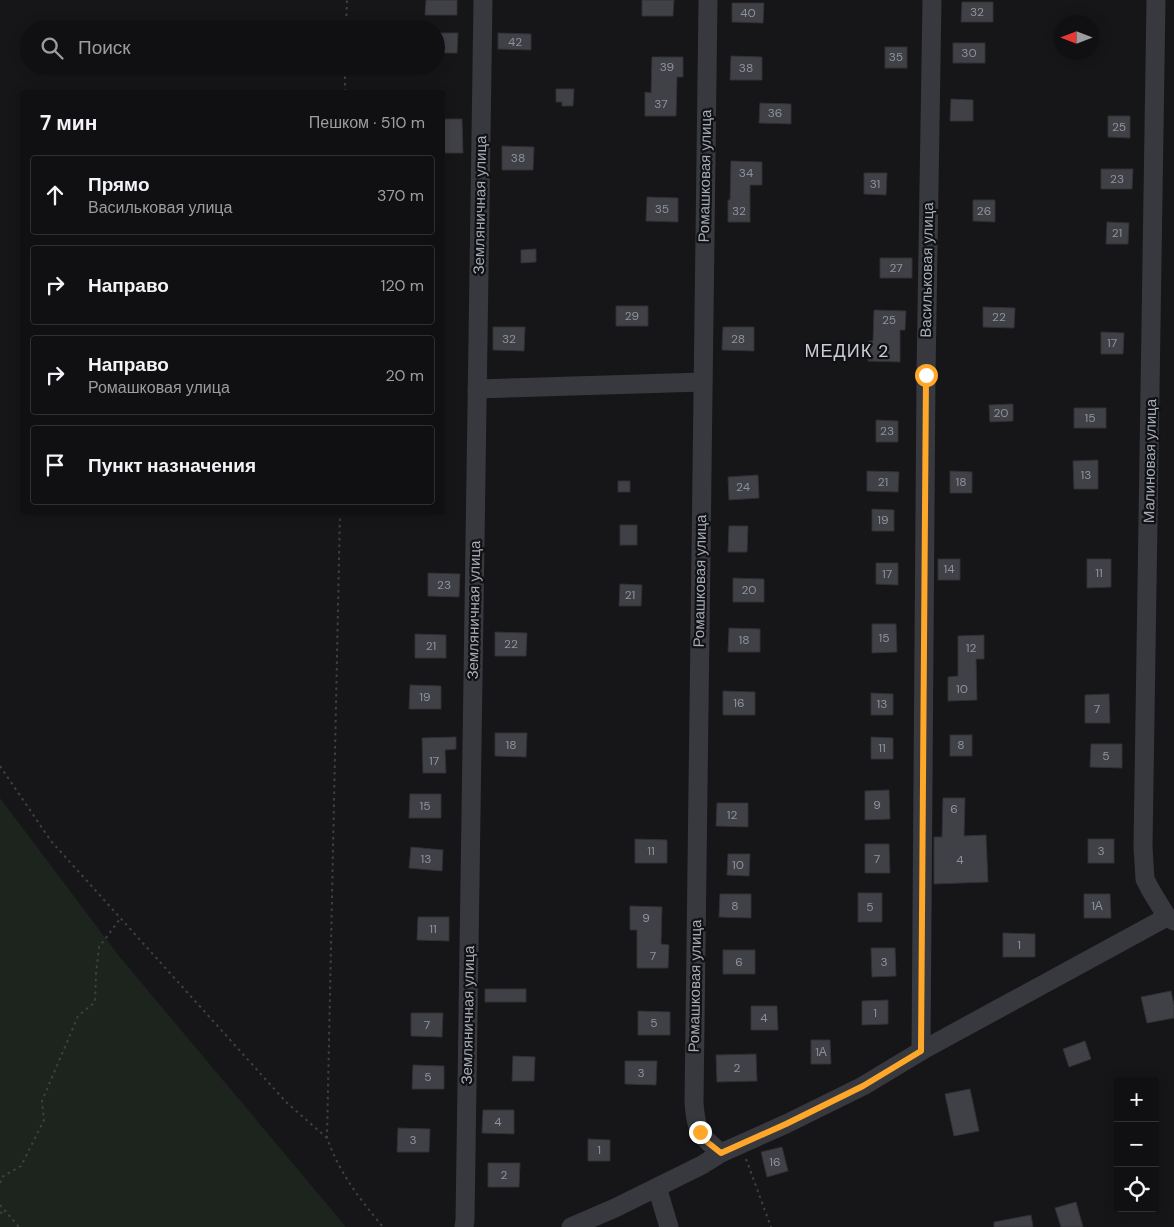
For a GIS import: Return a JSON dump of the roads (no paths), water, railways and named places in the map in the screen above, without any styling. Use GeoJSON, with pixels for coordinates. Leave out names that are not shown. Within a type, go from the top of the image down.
{"type":"FeatureCollection","features":[{"type":"Feature","properties":{"kind":"street","name":"Земляничная улица"},"geometry":{"type":"LineString","coordinates":[[465,1224],[483,0]]}},
{"type":"Feature","properties":{"kind":"street","name":"Ромашковая улица"},"geometry":{"type":"LineString","coordinates":[[708,0],[694,1103],[696,1124],[706,1141],[721,1153]]}},
{"type":"Feature","properties":{"kind":"street","name":"Васильковая улица"},"geometry":{"type":"LineString","coordinates":[[921,1051],[926,375],[932,0]]}},
{"type":"Feature","properties":{"kind":"street","name":"Малиновая улица"},"geometry":{"type":"LineString","coordinates":[[1156,0],[1143,847],[1145,879],[1171,919]]}},
{"type":"Feature","properties":{"kind":"street"},"geometry":{"type":"LineString","coordinates":[[477,389],[703,382]]}},
{"type":"Feature","properties":{"kind":"street"},"geometry":{"type":"LineString","coordinates":[[571,1227],[863,1086],[921,1051],[1171,919]]}},
{"type":"Feature","properties":{"kind":"street"},"geometry":{"type":"LineString","coordinates":[[657,1187],[669,1227]]}},
{"type":"Feature","properties":{"kind":"district","name":"МЕДИК 2"},"geometry":{"type":"Point","coordinates":[847,351]}}]}
